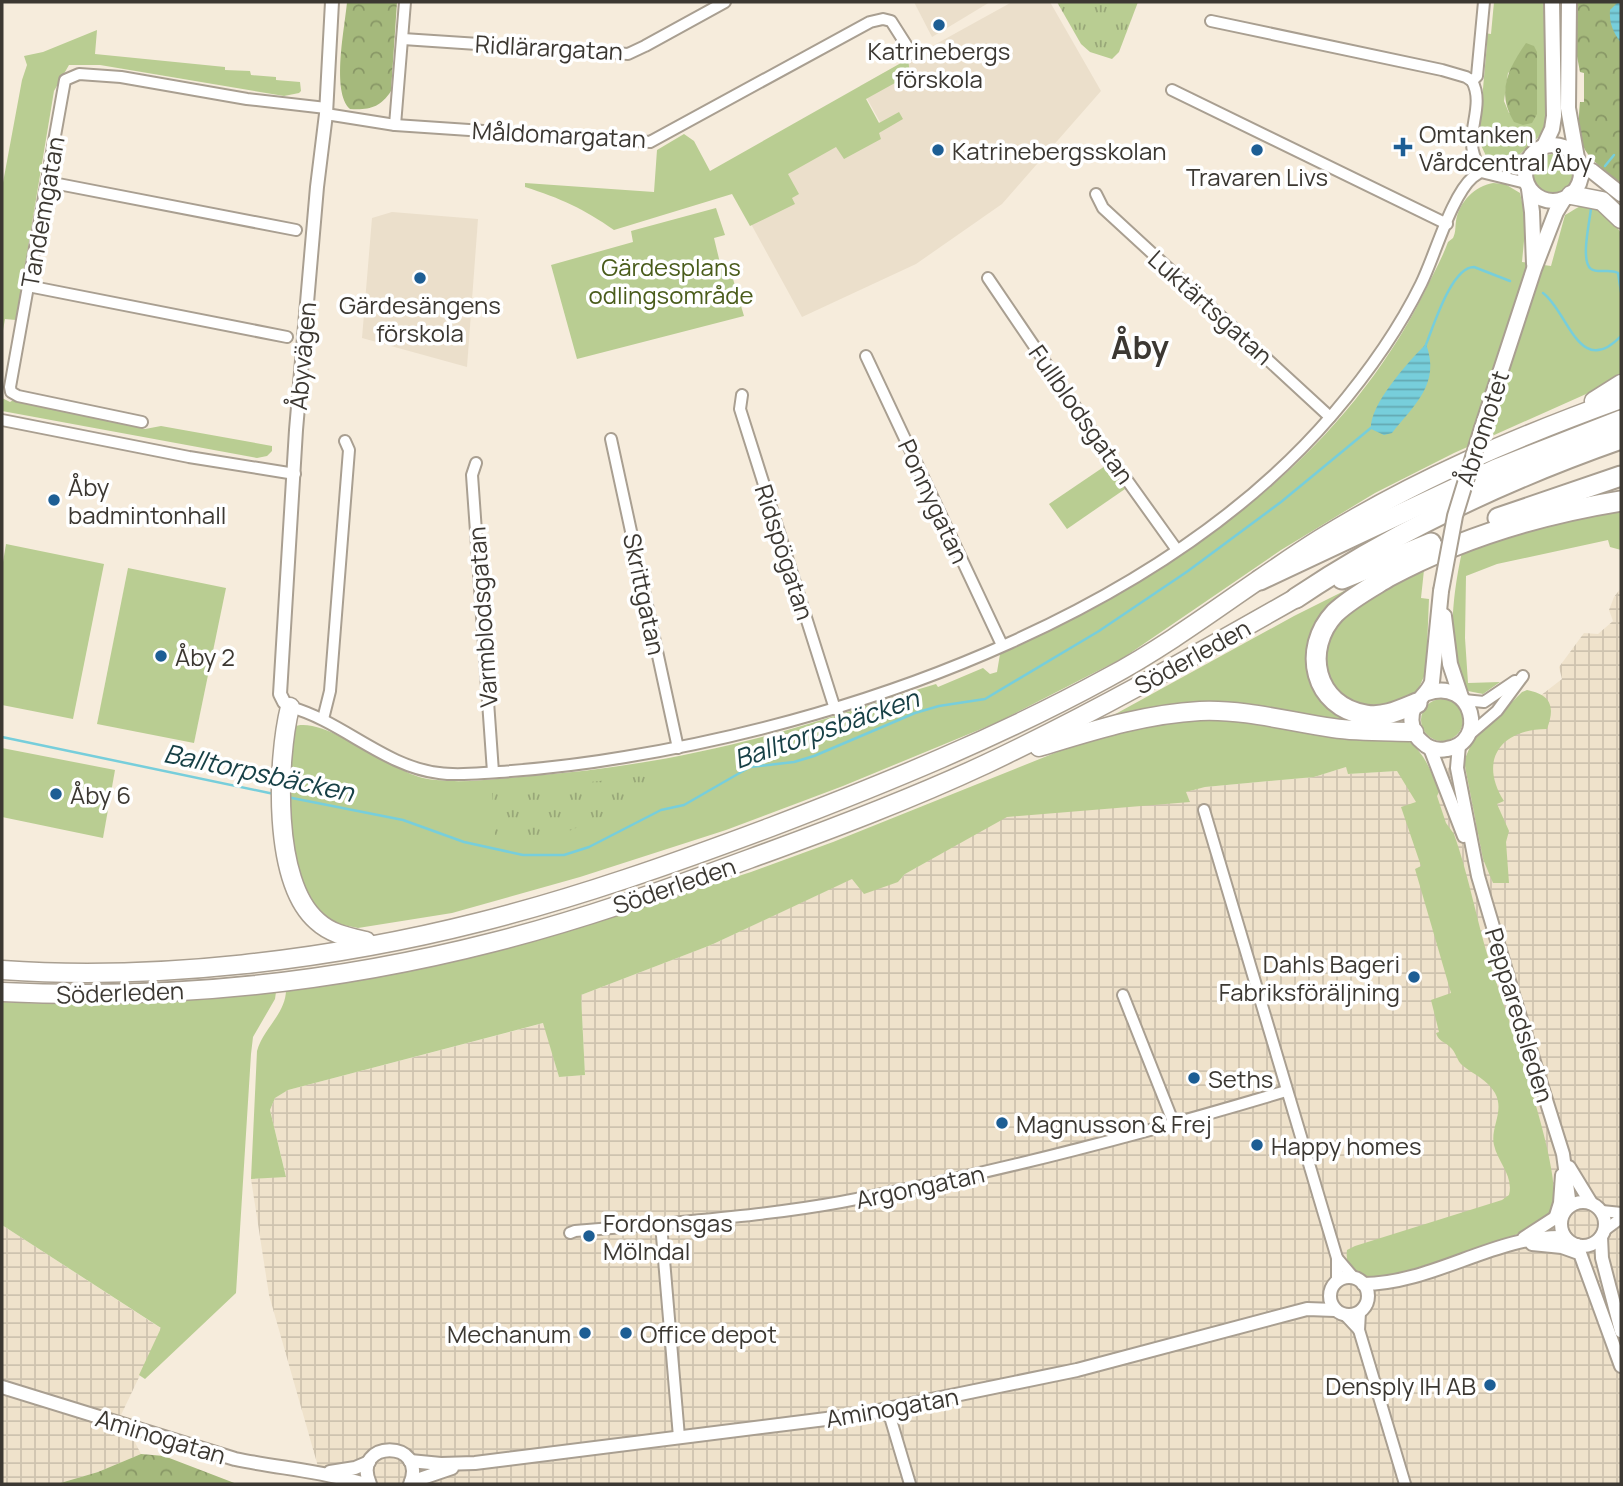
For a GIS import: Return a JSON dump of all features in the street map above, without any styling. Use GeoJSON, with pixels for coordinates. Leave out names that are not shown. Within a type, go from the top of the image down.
{"type":"FeatureCollection","features":[{"type":"Feature","properties":{"kind":"highway"},"geometry":{"type":"LineString","coordinates":[[1567,197],[1602,201],[1621,219]]}},
{"type":"Feature","properties":{"kind":"highway"},"geometry":{"type":"LineString","coordinates":[[1557,422],[1621,384]]}},
{"type":"Feature","properties":{"kind":"highway"},"geometry":{"type":"LineString","coordinates":[[1557,422],[1621,399]]}},
{"type":"Feature","properties":{"kind":"highway"},"geometry":{"type":"LineString","coordinates":[[1260,580],[1496,469],[1621,420]]}},
{"type":"Feature","properties":{"kind":"highway","name":"Söderleden"},"geometry":{"type":"LineString","coordinates":[[2,970],[86,972],[165,969],[248,963],[380,944],[478,923],[560,900],[688,857],[884,783],[1014,725],[1111,676],[1315,542],[1397,493],[1557,422]]}},
{"type":"Feature","properties":{"kind":"highway"},"geometry":{"type":"LineString","coordinates":[[1296,598],[1347,563],[1408,531],[1494,490],[1621,439]]}},
{"type":"Feature","properties":{"kind":"highway"},"geometry":{"type":"LineString","coordinates":[[1296,598],[1423,546],[1621,476]]}},
{"type":"Feature","properties":{"kind":"highway"},"geometry":{"type":"LineString","coordinates":[[1422,698],[1378,716],[1349,710],[1338,703],[1325,688],[1314,661],[1318,638],[1335,614],[1350,600],[1410,565],[1501,528],[1621,501]]}},
{"type":"Feature","properties":{"kind":"highway"},"geometry":{"type":"LineString","coordinates":[[1501,528],[1527,508]]}},
{"type":"Feature","properties":{"kind":"highway","name":"Söderleden"},"geometry":{"type":"LineString","coordinates":[[2,992],[85,994],[251,985],[405,962],[492,943],[561,923],[680,884],[881,809],[986,764],[1155,678],[1296,598]]}},
{"type":"Feature","properties":{"kind":"highway"},"geometry":{"type":"LineString","coordinates":[[289,707],[282,742],[281,794],[288,862],[297,891],[309,913],[324,927],[341,936],[380,944]]}},
{"type":"Feature","properties":{"kind":"highway"},"geometry":{"type":"LineString","coordinates":[[986,764],[1114,724],[1155,715],[1202,711],[1232,712],[1348,730],[1414,732]]}},
{"type":"Feature","properties":{"kind":"main road"},"geometry":{"type":"LineString","coordinates":[[1529,158],[1544,146],[1552,129],[1552,2]]}},
{"type":"Feature","properties":{"kind":"main road"},"geometry":{"type":"LineString","coordinates":[[1569,2],[1568,107],[1579,163]]}},
{"type":"Feature","properties":{"kind":"main road"},"geometry":{"type":"LineString","coordinates":[[1544,146],[1563,147],[1579,163],[1621,194]]}},
{"type":"Feature","properties":{"kind":"main road","name":"Åbromotet"},"geometry":{"type":"LineString","coordinates":[[1529,158],[1525,170],[1532,212],[1534,269]]}},
{"type":"Feature","properties":{"kind":"main road","name":"Åbromotet"},"geometry":{"type":"LineString","coordinates":[[1414,732],[1411,720],[1434,671],[1441,591],[1455,516],[1534,269],[1556,212],[1580,183],[1579,163]]}},
{"type":"Feature","properties":{"kind":"main road"},"geometry":{"type":"LineString","coordinates":[[1528,186],[1536,196],[1545,200],[1554,202],[1567,197]]}},
{"type":"Feature","properties":{"kind":"main road","name":"Åbromotet"},"geometry":{"type":"LineString","coordinates":[[1441,591],[1450,664],[1471,715],[1469,732],[1462,742]]}},
{"type":"Feature","properties":{"kind":"main road"},"geometry":{"type":"LineString","coordinates":[[1422,698],[1445,690],[1463,698]]}},
{"type":"Feature","properties":{"kind":"main road"},"geometry":{"type":"LineString","coordinates":[[1414,732],[1418,739],[1430,748],[1445,750],[1462,742]]}},
{"type":"Feature","properties":{"kind":"street","name":"Åbyvägen"},"geometry":{"type":"LineString","coordinates":[[289,707],[280,690],[304,323],[326,111],[332,2]]}},
{"type":"Feature","properties":{"kind":"street"},"geometry":{"type":"LineString","coordinates":[[395,125],[405,2]]}},
{"type":"Feature","properties":{"kind":"street","name":"Ridlärargatan"},"geometry":{"type":"LineString","coordinates":[[403,39],[628,54],[725,2]]}},
{"type":"Feature","properties":{"kind":"street"},"geometry":{"type":"LineString","coordinates":[[1472,81],[1477,76],[1484,2]]}},
{"type":"Feature","properties":{"kind":"street","name":"Måldomargatan"},"geometry":{"type":"LineString","coordinates":[[79,74],[121,77],[395,125],[650,142],[870,22],[883,19],[891,21],[912,54]]}},
{"type":"Feature","properties":{"kind":"street"},"geometry":{"type":"LineString","coordinates":[[1211,20],[1466,77],[1472,81],[1476,90],[1472,144],[1481,172]]}},
{"type":"Feature","properties":{"kind":"street","name":"Tandemgatan"},"geometry":{"type":"LineString","coordinates":[[79,74],[65,80],[10,381],[11,392],[53,404],[142,422]]}},
{"type":"Feature","properties":{"kind":"street"},"geometry":{"type":"LineString","coordinates":[[1172,90],[1447,224]]}},
{"type":"Feature","properties":{"kind":"street"},"geometry":{"type":"LineString","coordinates":[[289,707],[323,719],[418,769],[439,773],[493,772],[587,764],[754,732],[835,709],[941,672],[1002,645],[1111,591],[1177,551],[1239,505],[1292,458],[1364,376],[1404,316],[1468,183],[1488,168],[1515,165],[1529,158]]}},
{"type":"Feature","properties":{"kind":"street"},"geometry":{"type":"LineString","coordinates":[[1481,172],[1528,186]]}},
{"type":"Feature","properties":{"kind":"street"},"geometry":{"type":"LineString","coordinates":[[48,182],[296,230]]}},
{"type":"Feature","properties":{"kind":"street","name":"Luktärtsgatan"},"geometry":{"type":"LineString","coordinates":[[1096,194],[1103,208],[1330,417]]}},
{"type":"Feature","properties":{"kind":"street","name":"Fullblodsgatan"},"geometry":{"type":"LineString","coordinates":[[988,278],[1177,551]]}},
{"type":"Feature","properties":{"kind":"street"},"geometry":{"type":"LineString","coordinates":[[28,286],[287,337]]}},
{"type":"Feature","properties":{"kind":"street","name":"Ponnygatan"},"geometry":{"type":"LineString","coordinates":[[866,356],[1002,645]]}},
{"type":"Feature","properties":{"kind":"street","name":"Ridspögatan"},"geometry":{"type":"LineString","coordinates":[[742,395],[740,409],[835,709]]}},
{"type":"Feature","properties":{"kind":"street"},"geometry":{"type":"LineString","coordinates":[[2,420],[189,457],[295,474]]}},
{"type":"Feature","properties":{"kind":"street","name":"Skrittgatan"},"geometry":{"type":"LineString","coordinates":[[611,439],[678,748]]}},
{"type":"Feature","properties":{"kind":"street"},"geometry":{"type":"LineString","coordinates":[[323,719],[331,678],[349,450],[345,440]]}},
{"type":"Feature","properties":{"kind":"street","name":"Varmblodsgatan"},"geometry":{"type":"LineString","coordinates":[[476,463],[472,475],[493,772]]}},
{"type":"Feature","properties":{"kind":"street"},"geometry":{"type":"LineString","coordinates":[[1462,742],[1497,711],[1523,676],[1485,702],[1463,698]]}},
{"type":"Feature","properties":{"kind":"street","name":"Pepparedsleden"},"geometry":{"type":"LineString","coordinates":[[1462,742],[1457,768],[1478,876]]}},
{"type":"Feature","properties":{"kind":"street","name":"Pepparedsleden"},"geometry":{"type":"LineString","coordinates":[[1430,748],[1478,876],[1563,1154],[1570,1196],[1568,1208]]}},
{"type":"Feature","properties":{"kind":"street"},"geometry":{"type":"LineString","coordinates":[[1204,810],[1336,1258],[1330,1301],[1359,1331]]}},
{"type":"Feature","properties":{"kind":"street"},"geometry":{"type":"LineString","coordinates":[[1123,995],[1174,1124]]}},
{"type":"Feature","properties":{"kind":"street","name":"Argongatan"},"geometry":{"type":"LineString","coordinates":[[570,1233],[840,1202],[1005,1168],[1174,1124],[1286,1091]]}},
{"type":"Feature","properties":{"kind":"street"},"geometry":{"type":"LineString","coordinates":[[1555,1219],[1560,1203],[1563,1154]]}},
{"type":"Feature","properties":{"kind":"street","name":"Pepparedsleden"},"geometry":{"type":"LineString","coordinates":[[1563,1154],[1579,1186],[1596,1207]]}},
{"type":"Feature","properties":{"kind":"street"},"geometry":{"type":"LineString","coordinates":[[1580,1202],[1621,1216],[1590,1245],[1578,1249],[1518,1242],[1580,1202]]}},
{"type":"Feature","properties":{"kind":"street"},"geometry":{"type":"LineString","coordinates":[[1596,1207],[1606,1224],[1602,1258],[1621,1331]]}},
{"type":"Feature","properties":{"kind":"street"},"geometry":{"type":"LineString","coordinates":[[1568,1208],[1561,1223],[1565,1237],[1578,1249],[1621,1366]]}},
{"type":"Feature","properties":{"kind":"street"},"geometry":{"type":"LineString","coordinates":[[661,1224],[679,1437]]}},
{"type":"Feature","properties":{"kind":"street"},"geometry":{"type":"LineString","coordinates":[[1334,1286],[1342,1278],[1394,1282],[1518,1242],[1565,1237]]}},
{"type":"Feature","properties":{"kind":"street"},"geometry":{"type":"LineString","coordinates":[[1336,1258],[1366,1289],[1359,1331],[1405,1484]]}},
{"type":"Feature","properties":{"kind":"street"},"geometry":{"type":"LineString","coordinates":[[1340,1312],[1363,1307],[1394,1282]]}},
{"type":"Feature","properties":{"kind":"street","name":"Aminogatan"},"geometry":{"type":"LineString","coordinates":[[1307,1309],[1334,1286]]}},
{"type":"Feature","properties":{"kind":"street","name":"Aminogatan"},"geometry":{"type":"LineString","coordinates":[[410,1461],[469,1463],[771,1427],[888,1410],[1077,1370],[1307,1309],[1340,1312]]}},
{"type":"Feature","properties":{"kind":"street","name":"Aminogatan"},"geometry":{"type":"LineString","coordinates":[[2,1387],[235,1459],[270,1467],[323,1473],[368,1484],[366,1472],[369,1462]]}},
{"type":"Feature","properties":{"kind":"street"},"geometry":{"type":"LineString","coordinates":[[888,1410],[910,1484]]}},
{"type":"Feature","properties":{"kind":"street","name":"Aminogatan"},"geometry":{"type":"LineString","coordinates":[[323,1473],[355,1468],[369,1462],[381,1451],[392,1449],[402,1453],[410,1461],[413,1471],[410,1483]]}},
{"type":"Feature","properties":{"kind":"street","name":"Aminogatan"},"geometry":{"type":"LineString","coordinates":[[410,1483],[469,1463]]}},
{"type":"Feature","properties":{"kind":"shaded area","name":"Katrinebergs förskola"},"geometry":{"type":"Polygon","coordinates":[[[914,2],[990,2],[932,37],[914,2]]]}},
{"type":"Feature","properties":{"kind":"shaded area","name":"Katrinebergsskolan"},"geometry":{"type":"Polygon","coordinates":[[[1012,2],[1050,2],[1101,91],[1002,204],[916,264],[802,317],[751,224],[775,179],[880,122],[860,86],[1012,2]]]}},
{"type":"Feature","properties":{"kind":"shaded area","name":"Gärdesängens förskola"},"geometry":{"type":"Polygon","coordinates":[[[392,212],[478,219],[467,367],[362,338],[372,218],[392,212]]]}},
{"type":"Feature","properties":{"kind":"shaded area"},"geometry":{"type":"Polygon","coordinates":[[[1621,588],[1621,1484],[323,1484],[269,1295],[251,1179],[286,1176],[270,1110],[275,1098],[288,1090],[544,1023],[559,1077],[585,1075],[581,995],[711,945],[853,878],[898,882],[905,874],[1007,816],[1190,801],[1185,792],[1205,787],[1314,777],[1346,767],[1349,774],[1475,766],[1540,696],[1562,679],[1559,667],[1584,633],[1598,634],[1613,621],[1609,610],[1621,588]]]}},
{"type":"Feature","properties":{"kind":"shaded area"},"geometry":{"type":"Polygon","coordinates":[[[2,1225],[162,1329],[121,1415],[141,1454],[98,1472],[57,1484],[2,1484],[2,1225]]]}},
{"type":"Feature","properties":{"kind":"green space"},"geometry":{"type":"Polygon","coordinates":[[[347,2],[397,2],[391,91],[383,101],[363,109],[350,109],[344,101],[341,89],[341,58],[347,2]]]}},
{"type":"Feature","properties":{"kind":"green space"},"geometry":{"type":"Polygon","coordinates":[[[1057,2],[1138,2],[1119,52],[1112,59],[1090,52],[1081,44],[1057,2]]]}},
{"type":"Feature","properties":{"kind":"green space"},"geometry":{"type":"Polygon","coordinates":[[[1494,2],[1546,2],[1546,123],[1534,142],[1514,158],[1505,161],[1486,156],[1480,143],[1487,44],[1484,33],[1491,34],[1494,2]],[[1537,52],[1508,73],[1504,101],[1509,113],[1537,114],[1537,52]]]}},
{"type":"Feature","properties":{"kind":"green space"},"geometry":{"type":"Polygon","coordinates":[[[1576,2],[1621,2],[1621,183],[1591,158],[1579,131],[1580,102],[1584,102],[1584,73],[1580,72],[1576,51],[1576,2]]]}},
{"type":"Feature","properties":{"kind":"green space"},"geometry":{"type":"Polygon","coordinates":[[[97,30],[95,54],[250,71],[251,75],[300,82],[301,91],[284,96],[100,65],[69,65],[54,91],[16,320],[5,319],[2,336],[2,188],[27,65],[24,56],[43,52],[97,30]]]}},
{"type":"Feature","properties":{"kind":"green space"},"geometry":{"type":"Polygon","coordinates":[[[1526,43],[1534,46],[1537,52],[1537,114],[1532,123],[1523,125],[1514,122],[1505,91],[1514,62],[1526,43]]]}},
{"type":"Feature","properties":{"kind":"green space"},"geometry":{"type":"Polygon","coordinates":[[[908,59],[911,81],[908,84],[904,78],[866,99],[879,123],[899,112],[903,119],[879,133],[881,139],[844,159],[836,147],[788,174],[799,194],[792,198],[795,204],[750,226],[732,194],[614,230],[571,205],[525,187],[525,183],[654,192],[657,150],[684,134],[694,141],[710,171],[908,59]]]}},
{"type":"Feature","properties":{"kind":"green space"},"geometry":{"type":"Polygon","coordinates":[[[1553,154],[1567,160],[1573,174],[1567,188],[1553,194],[1539,188],[1533,174],[1539,160],[1553,154]]]}},
{"type":"Feature","properties":{"kind":"green space"},"geometry":{"type":"Polygon","coordinates":[[[1493,183],[1505,184],[1520,193],[1526,220],[1522,262],[1551,266],[1565,215],[1584,205],[1596,206],[1621,233],[1621,376],[1613,382],[1454,453],[1375,493],[1281,550],[1123,658],[998,722],[843,786],[726,830],[580,877],[452,913],[358,928],[333,923],[312,904],[297,877],[287,808],[293,727],[306,725],[321,728],[423,778],[450,781],[490,780],[593,770],[690,754],[784,731],[936,684],[938,687],[983,668],[990,674],[997,672],[1000,654],[1126,589],[1186,552],[1243,510],[1296,464],[1344,413],[1387,357],[1423,295],[1448,242],[1453,238],[1464,201],[1474,191],[1493,183]]]}},
{"type":"Feature","properties":{"kind":"green space","name":"Gärdesplans odlingsområde"},"geometry":{"type":"Polygon","coordinates":[[[716,208],[725,235],[714,238],[720,263],[728,262],[744,316],[577,359],[551,265],[633,242],[631,231],[716,208]]]}},
{"type":"Feature","properties":{"kind":"green space"},"geometry":{"type":"Polygon","coordinates":[[[2,398],[10,402],[15,399],[145,429],[161,426],[272,446],[272,451],[267,456],[257,458],[2,411],[2,398]]]}},
{"type":"Feature","properties":{"kind":"green space"},"geometry":{"type":"Polygon","coordinates":[[[1108,464],[1125,489],[1067,529],[1049,504],[1108,464]]]}},
{"type":"Feature","properties":{"kind":"green space"},"geometry":{"type":"Polygon","coordinates":[[[1621,510],[1621,550],[1610,547],[1608,540],[1497,564],[1466,576],[1465,638],[1468,683],[1500,682],[1483,694],[1468,691],[1455,662],[1453,643],[1454,603],[1462,552],[1558,523],[1621,510]]]}},
{"type":"Feature","properties":{"kind":"green space"},"geometry":{"type":"Polygon","coordinates":[[[6,544],[104,564],[73,719],[2,705],[2,568],[6,544]]]}},
{"type":"Feature","properties":{"kind":"green space","name":"Åby 2"},"geometry":{"type":"Polygon","coordinates":[[[128,568],[226,588],[194,743],[97,724],[128,568]]]}},
{"type":"Feature","properties":{"kind":"green space"},"geometry":{"type":"Polygon","coordinates":[[[1424,570],[1421,598],[1429,599],[1426,672],[1417,692],[1384,709],[1345,701],[1330,679],[1326,658],[1329,640],[1339,624],[1353,610],[1389,587],[1424,570]]]}},
{"type":"Feature","properties":{"kind":"green space"},"geometry":{"type":"Polygon","coordinates":[[[1362,582],[1321,615],[1311,632],[1306,656],[1309,680],[1321,702],[1333,712],[1360,724],[1304,715],[1110,719],[1294,616],[1362,582]]]}},
{"type":"Feature","properties":{"kind":"green space"},"geometry":{"type":"Polygon","coordinates":[[[1527,690],[1546,699],[1551,714],[1547,729],[1517,734],[1498,750],[1494,760],[1496,786],[1504,801],[1497,804],[1509,831],[1506,842],[1509,883],[1493,883],[1483,859],[1464,761],[1472,742],[1527,690]]]}},
{"type":"Feature","properties":{"kind":"green space"},"geometry":{"type":"Polygon","coordinates":[[[1442,699],[1457,705],[1463,720],[1457,735],[1442,741],[1427,735],[1421,720],[1427,705],[1442,699]]]}},
{"type":"Feature","properties":{"kind":"green space"},"geometry":{"type":"Polygon","coordinates":[[[1224,718],[1408,741],[1423,757],[1439,792],[1437,796],[1446,823],[1454,834],[1459,849],[1485,947],[1542,1126],[1554,1194],[1551,1213],[1541,1222],[1500,1241],[1383,1278],[1362,1276],[1349,1265],[1347,1250],[1355,1246],[1502,1200],[1509,1195],[1510,1188],[1493,1139],[1498,1113],[1495,1093],[1460,1063],[1452,1049],[1440,1040],[1436,1033],[1439,1032],[1431,1000],[1451,993],[1415,869],[1421,866],[1401,807],[1416,802],[1397,771],[1348,774],[1346,767],[1314,777],[1205,787],[1186,792],[1190,802],[1007,817],[905,874],[898,882],[864,894],[852,879],[711,945],[581,995],[585,1075],[559,1077],[543,1023],[288,1090],[275,1098],[270,1110],[286,1177],[251,1179],[257,1051],[283,1005],[286,988],[596,922],[751,872],[833,842],[1087,740],[1169,720],[1224,718]]]}},
{"type":"Feature","properties":{"kind":"green space","name":"Åby 6"},"geometry":{"type":"Polygon","coordinates":[[[2,748],[115,770],[103,838],[2,817],[2,748]]]}},
{"type":"Feature","properties":{"kind":"green space"},"geometry":{"type":"Polygon","coordinates":[[[653,775],[656,790],[552,838],[495,835],[492,793],[653,775]]]}},
{"type":"Feature","properties":{"kind":"green space"},"geometry":{"type":"Polygon","coordinates":[[[276,992],[275,999],[253,1037],[236,1293],[145,1379],[139,1375],[161,1328],[2,1225],[2,1002],[105,1003],[276,992]]]}},
{"type":"Feature","properties":{"kind":"green space"},"geometry":{"type":"Polygon","coordinates":[[[141,1454],[164,1456],[237,1484],[57,1484],[98,1472],[141,1454]]]}},
{"type":"Feature","properties":{"kind":"water"},"geometry":{"type":"Polygon","coordinates":[[[1621,2],[1621,43],[1610,19],[1610,10],[1621,2]]]}},
{"type":"Feature","properties":{"kind":"water"},"geometry":{"type":"Polygon","coordinates":[[[1426,344],[1430,371],[1423,393],[1392,433],[1384,435],[1371,429],[1376,408],[1383,396],[1426,344]]]}},
{"type":"Feature","properties":{"kind":"waterway","name":"Balltorpsbäcken"},"geometry":{"type":"LineString","coordinates":[[1605,166],[1614,155]]}},
{"type":"Feature","properties":{"kind":"waterway","name":"Balltorpsbäcken"},"geometry":{"type":"LineString","coordinates":[[1591,208],[1586,250],[1588,265],[1594,270],[1618,273],[1621,292]]}},
{"type":"Feature","properties":{"kind":"waterway","name":"Balltorpsbäcken"},"geometry":{"type":"LineString","coordinates":[[1425,347],[1450,287],[1466,270],[1474,267],[1510,281]]}},
{"type":"Feature","properties":{"kind":"waterway","name":"Balltorpsbäcken"},"geometry":{"type":"LineString","coordinates":[[1543,293],[1584,346],[1595,350],[1607,348],[1621,336]]}},
{"type":"Feature","properties":{"kind":"waterway","name":"Balltorpsbäcken"},"geometry":{"type":"LineString","coordinates":[[287,797],[403,820],[464,842],[523,855],[564,855],[589,847],[661,810],[684,805],[750,767],[794,762],[915,713],[939,706],[985,699],[1099,631],[1188,571],[1281,502],[1372,427]]}},
{"type":"Feature","properties":{"kind":"waterway","name":"Balltorpsbäcken"},"geometry":{"type":"LineString","coordinates":[[2,737],[274,794]]}},
{"type":"Feature","properties":{"kind":"place","name":"Katrinebergs förskola"},"geometry":{"type":"Point","coordinates":[939,25]}},
{"type":"Feature","properties":{"kind":"place","name":"Omtanken Vårdcentral Åby"},"geometry":{"type":"Point","coordinates":[1403,147]}},
{"type":"Feature","properties":{"kind":"place","name":"Katrinebergsskolan"},"geometry":{"type":"Point","coordinates":[938,150]}},
{"type":"Feature","properties":{"kind":"place","name":"Travaren Livs"},"geometry":{"type":"Point","coordinates":[1257,150]}},
{"type":"Feature","properties":{"kind":"place","name":"Gärdesängens förskola"},"geometry":{"type":"Point","coordinates":[420,278]}},
{"type":"Feature","properties":{"kind":"place","name":"Åby badmintonhall"},"geometry":{"type":"Point","coordinates":[54,500]}},
{"type":"Feature","properties":{"kind":"place","name":"Åby 2"},"geometry":{"type":"Point","coordinates":[161,656]}},
{"type":"Feature","properties":{"kind":"place","name":"Åby 6"},"geometry":{"type":"Point","coordinates":[56,794]}},
{"type":"Feature","properties":{"kind":"place","name":"Dahls Bageri Fabriksföräljning"},"geometry":{"type":"Point","coordinates":[1414,977]}},
{"type":"Feature","properties":{"kind":"place","name":"Seths"},"geometry":{"type":"Point","coordinates":[1194,1078]}},
{"type":"Feature","properties":{"kind":"place","name":"Magnusson & Frej"},"geometry":{"type":"Point","coordinates":[1002,1123]}},
{"type":"Feature","properties":{"kind":"place","name":"Happy homes"},"geometry":{"type":"Point","coordinates":[1257,1145]}},
{"type":"Feature","properties":{"kind":"place","name":"Fordonsgas Mölndal"},"geometry":{"type":"Point","coordinates":[589,1236]}},
{"type":"Feature","properties":{"kind":"place","name":"Mechanum"},"geometry":{"type":"Point","coordinates":[585,1333]}},
{"type":"Feature","properties":{"kind":"place","name":"Office depot"},"geometry":{"type":"Point","coordinates":[626,1333]}},
{"type":"Feature","properties":{"kind":"place","name":"Densply IH AB"},"geometry":{"type":"Point","coordinates":[1490,1385]}},
{"type":"Feature","properties":{"kind":"district","name":"Åby"},"geometry":{"type":"Point","coordinates":[1140,347]}}]}
